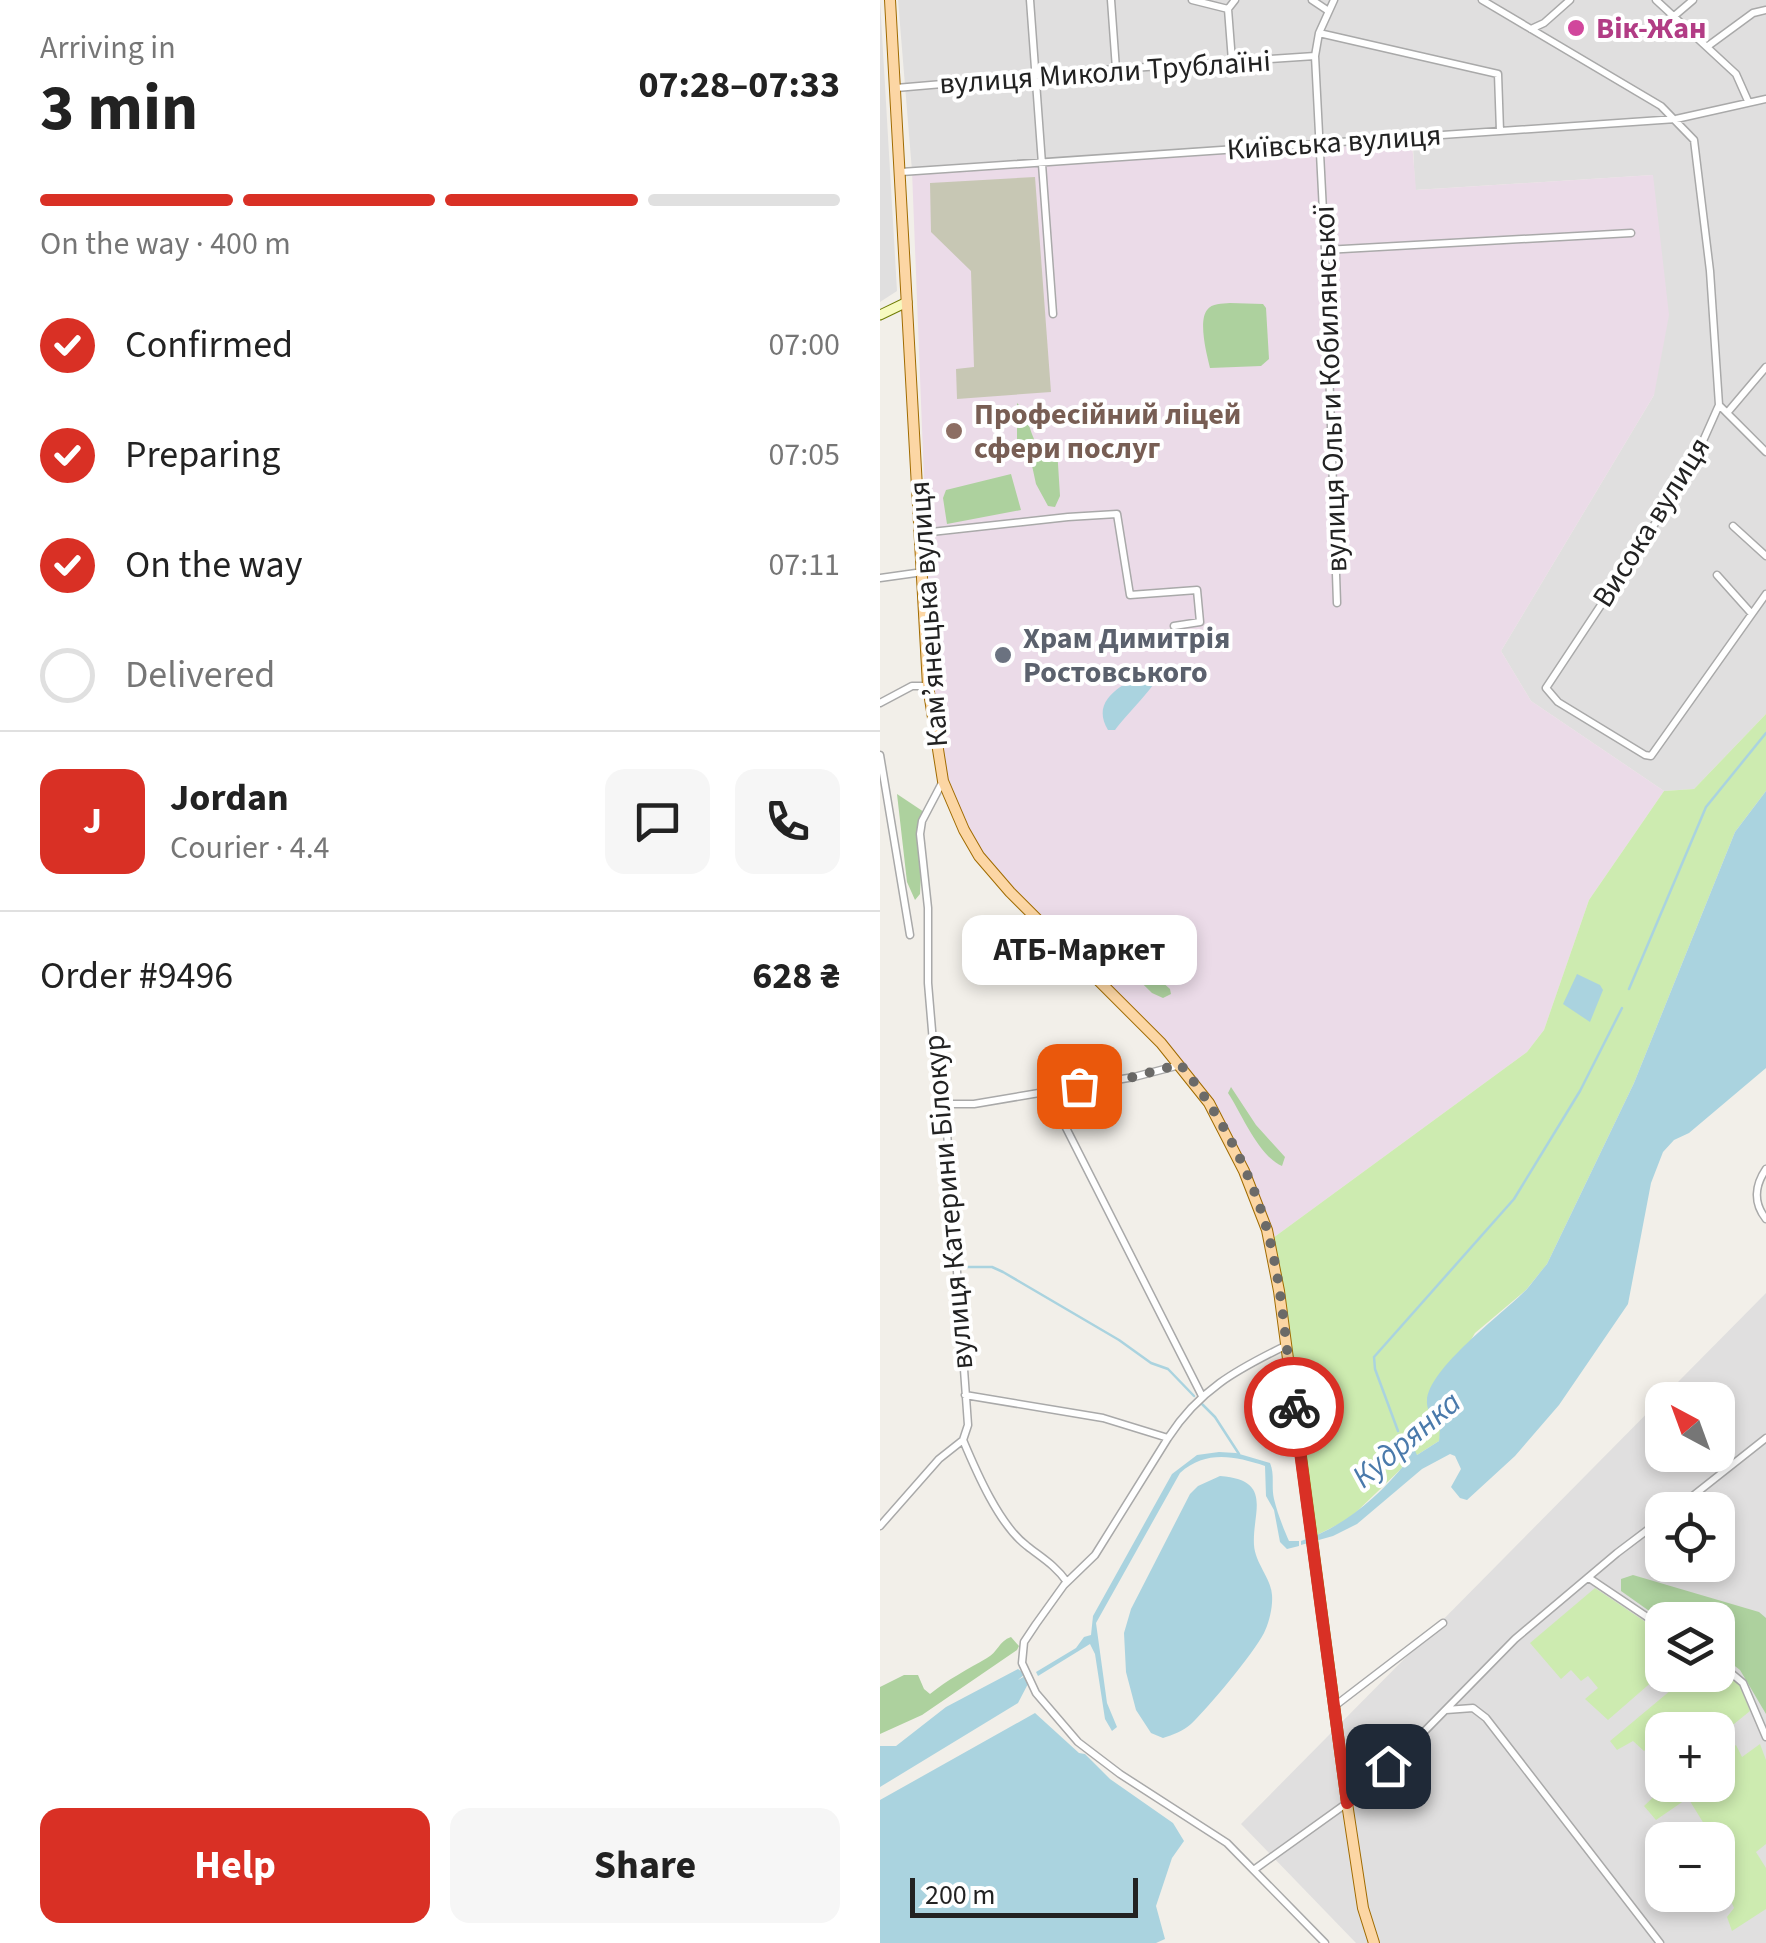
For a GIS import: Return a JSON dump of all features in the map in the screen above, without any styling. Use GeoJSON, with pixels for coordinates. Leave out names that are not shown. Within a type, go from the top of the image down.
{"type":"FeatureCollection","features":[{"type":"Feature","properties":{"kind":"main road","name":"Камʼянецька вулиця"},"geometry":{"type":"LineString","coordinates":[[890,0],[928,686],[943,780],[953,809],[980,856],[1010,892],[1180,1064],[1227,1134],[1267,1230],[1334,1706]]}},
{"type":"Feature","properties":{"kind":"main road"},"geometry":{"type":"LineString","coordinates":[[880,314],[906,302]]}},
{"type":"Feature","properties":{"kind":"main road"},"geometry":{"type":"LineString","coordinates":[[1334,1706],[1363,1908],[1374,1943]]}},
{"type":"Feature","properties":{"kind":"street"},"geometry":{"type":"LineString","coordinates":[[1030,0],[1053,314]]}},
{"type":"Feature","properties":{"kind":"street"},"geometry":{"type":"LineString","coordinates":[[1111,0],[1116,69]]}},
{"type":"Feature","properties":{"kind":"street"},"geometry":{"type":"LineString","coordinates":[[1192,0],[1228,9]]}},
{"type":"Feature","properties":{"kind":"street"},"geometry":{"type":"LineString","coordinates":[[1232,61],[1228,9],[1234,0]]}},
{"type":"Feature","properties":{"kind":"street"},"geometry":{"type":"LineString","coordinates":[[1312,0],[1327,10]]}},
{"type":"Feature","properties":{"kind":"street","name":"вулиця Ольги Кобилянської"},"geometry":{"type":"LineString","coordinates":[[1334,0],[1319,33],[1315,56],[1337,603]]}},
{"type":"Feature","properties":{"kind":"street"},"geometry":{"type":"LineString","coordinates":[[1482,0],[1676,119]]}},
{"type":"Feature","properties":{"kind":"street"},"geometry":{"type":"LineString","coordinates":[[1530,30],[1570,0]]}},
{"type":"Feature","properties":{"kind":"street"},"geometry":{"type":"LineString","coordinates":[[1656,0],[1736,74],[1748,102]]}},
{"type":"Feature","properties":{"kind":"street"},"geometry":{"type":"LineString","coordinates":[[1673,16],[1692,0]]}},
{"type":"Feature","properties":{"kind":"street"},"geometry":{"type":"LineString","coordinates":[[1708,46],[1753,13],[1766,10]]}},
{"type":"Feature","properties":{"kind":"street"},"geometry":{"type":"LineString","coordinates":[[1319,33],[1498,74],[1500,131]]}},
{"type":"Feature","properties":{"kind":"street","name":"вулиця Миколи Трублаїні"},"geometry":{"type":"LineString","coordinates":[[896,88],[1315,56]]}},
{"type":"Feature","properties":{"kind":"street","name":"Київська вулиця"},"geometry":{"type":"LineString","coordinates":[[901,172],[1676,119],[1766,99]]}},
{"type":"Feature","properties":{"kind":"street","name":"Висока вулиця"},"geometry":{"type":"LineString","coordinates":[[1676,119],[1694,140],[1710,271],[1719,405],[1660,516],[1546,688],[1558,702],[1651,756],[1751,613]]}},
{"type":"Feature","properties":{"kind":"street"},"geometry":{"type":"LineString","coordinates":[[1325,250],[1631,233]]}},
{"type":"Feature","properties":{"kind":"street"},"geometry":{"type":"LineString","coordinates":[[1728,413],[1766,367]]}},
{"type":"Feature","properties":{"kind":"street"},"geometry":{"type":"LineString","coordinates":[[1719,405],[1766,452]]}},
{"type":"Feature","properties":{"kind":"street"},"geometry":{"type":"LineString","coordinates":[[922,534],[1118,514],[1130,595],[1196,590],[1200,622],[1174,626]]}},
{"type":"Feature","properties":{"kind":"street"},"geometry":{"type":"LineString","coordinates":[[1733,526],[1766,556]]}},
{"type":"Feature","properties":{"kind":"street"},"geometry":{"type":"LineString","coordinates":[[880,578],[924,572]]}},
{"type":"Feature","properties":{"kind":"street"},"geometry":{"type":"LineString","coordinates":[[1717,575],[1751,613],[1766,594]]}},
{"type":"Feature","properties":{"kind":"street"},"geometry":{"type":"LineString","coordinates":[[880,703],[912,686],[928,686]]}},
{"type":"Feature","properties":{"kind":"street"},"geometry":{"type":"LineString","coordinates":[[880,755],[910,935]]}},
{"type":"Feature","properties":{"kind":"street","name":"вулиця Катерини Білокур"},"geometry":{"type":"LineString","coordinates":[[943,780],[922,821],[920,840],[928,908],[928,982],[934,1054],[945,1104],[968,1424],[962,1440],[983,1488],[1025,1545],[1042,1554],[1067,1582]]}},
{"type":"Feature","properties":{"kind":"street"},"geometry":{"type":"LineString","coordinates":[[945,1104],[974,1104],[1134,1077],[1180,1064]]}},
{"type":"Feature","properties":{"kind":"street"},"geometry":{"type":"LineString","coordinates":[[1052,1090],[1065,1127],[1202,1396]]}},
{"type":"Feature","properties":{"kind":"street"},"geometry":{"type":"LineString","coordinates":[[1766,1169],[1757,1186],[1756,1199],[1766,1219]]}},
{"type":"Feature","properties":{"kind":"street"},"geometry":{"type":"LineString","coordinates":[[1286,1346],[1190,1406],[1094,1555],[1067,1582],[1024,1642],[1024,1667],[1052,1715],[1078,1742],[1120,1774],[1218,1836],[1325,1943]]}},
{"type":"Feature","properties":{"kind":"street"},"geometry":{"type":"LineString","coordinates":[[965,1394],[1103,1418],[1168,1438]]}},
{"type":"Feature","properties":{"kind":"street"},"geometry":{"type":"LineString","coordinates":[[1698,1492],[1766,1438]]}},
{"type":"Feature","properties":{"kind":"street"},"geometry":{"type":"LineString","coordinates":[[880,1526],[962,1440]]}},
{"type":"Feature","properties":{"kind":"street"},"geometry":{"type":"LineString","coordinates":[[1254,1869],[1347,1803],[1515,1639],[1645,1533]]}},
{"type":"Feature","properties":{"kind":"street"},"geometry":{"type":"LineString","coordinates":[[1588,1578],[1645,1616]]}},
{"type":"Feature","properties":{"kind":"street"},"geometry":{"type":"LineString","coordinates":[[1334,1706],[1443,1623]]}},
{"type":"Feature","properties":{"kind":"street"},"geometry":{"type":"LineString","coordinates":[[1735,1676],[1743,1683],[1766,1737]]}},
{"type":"Feature","properties":{"kind":"street"},"geometry":{"type":"LineString","coordinates":[[1446,1710],[1473,1708],[1486,1718],[1660,1943]]}},
{"type":"Feature","properties":{"kind":"shaded area"},"geometry":{"type":"Polygon","coordinates":[[[880,0],[897,291],[880,302],[880,0]]]}},
{"type":"Feature","properties":{"kind":"shaded area"},"geometry":{"type":"Polygon","coordinates":[[[898,0],[1766,0],[1766,714],[1694,789],[1664,791],[1531,701],[1501,651],[1654,395],[1653,175],[1415,190],[1413,144],[912,171],[898,0]]]}},
{"type":"Feature","properties":{"kind":"shaded area"},"geometry":{"type":"Polygon","coordinates":[[[1412,143],[1416,190],[1653,175],[1669,315],[1654,395],[1501,651],[1531,701],[1664,791],[1589,900],[1544,1030],[1527,1052],[1273,1238],[1250,1174],[1212,1101],[1183,1062],[1034,912],[983,854],[956,807],[947,780],[932,685],[912,171],[1412,143]]]}},
{"type":"Feature","properties":{"kind":"shaded area"},"geometry":{"type":"Polygon","coordinates":[[[1035,177],[1051,392],[957,399],[956,369],[974,367],[971,271],[931,232],[930,183],[1035,177]]]}},
{"type":"Feature","properties":{"kind":"shaded area"},"geometry":{"type":"Polygon","coordinates":[[[1766,1293],[1766,1943],[1356,1943],[1241,1824],[1645,1415],[1645,1472],[1735,1472],[1735,1382],[1678,1382],[1766,1293]]]}},
{"type":"Feature","properties":{"kind":"green space"},"geometry":{"type":"Polygon","coordinates":[[[1263,304],[1266,308],[1269,359],[1261,366],[1210,368],[1204,315],[1212,306],[1263,304]]]}},
{"type":"Feature","properties":{"kind":"green space"},"geometry":{"type":"Polygon","coordinates":[[[1017,403],[1038,446],[1056,445],[1060,496],[1055,507],[1048,506],[1036,484],[1031,461],[1010,459],[1010,453],[1017,447],[1017,403]]]}},
{"type":"Feature","properties":{"kind":"green space"},"geometry":{"type":"Polygon","coordinates":[[[1011,474],[1021,510],[947,524],[943,498],[946,490],[1011,474]]]}},
{"type":"Feature","properties":{"kind":"green space"},"geometry":{"type":"Polygon","coordinates":[[[1766,714],[1766,791],[1735,832],[1634,1083],[1547,1264],[1526,1290],[1475,1333],[1429,1411],[1441,1429],[1439,1441],[1417,1455],[1402,1446],[1406,1459],[1401,1469],[1349,1519],[1315,1536],[1273,1238],[1527,1052],[1544,1030],[1589,900],[1664,791],[1694,789],[1766,714]]]}},
{"type":"Feature","properties":{"kind":"green space"},"geometry":{"type":"Polygon","coordinates":[[[897,794],[924,812],[920,894],[915,900],[907,882],[897,794]]]}},
{"type":"Feature","properties":{"kind":"green space"},"geometry":{"type":"Polygon","coordinates":[[[1109,939],[1116,941],[1171,994],[1163,998],[1152,993],[1107,949],[1104,944],[1109,939]]]}},
{"type":"Feature","properties":{"kind":"green space"},"geometry":{"type":"Polygon","coordinates":[[[1231,1087],[1256,1125],[1285,1157],[1282,1166],[1273,1161],[1252,1134],[1228,1093],[1231,1087]]]}},
{"type":"Feature","properties":{"kind":"green space"},"geometry":{"type":"Polygon","coordinates":[[[1633,1575],[1645,1579],[1645,1582],[1725,1602],[1645,1602],[1645,1608],[1621,1591],[1621,1579],[1633,1575]]]}},
{"type":"Feature","properties":{"kind":"green space"},"geometry":{"type":"Polygon","coordinates":[[[1595,1588],[1645,1622],[1645,1688],[1608,1720],[1585,1699],[1598,1688],[1588,1676],[1581,1681],[1571,1670],[1561,1679],[1530,1643],[1595,1588]]]}},
{"type":"Feature","properties":{"kind":"green space"},"geometry":{"type":"Polygon","coordinates":[[[1735,1605],[1766,1618],[1766,1714],[1735,1666],[1735,1605]]]}},
{"type":"Feature","properties":{"kind":"green space"},"geometry":{"type":"Polygon","coordinates":[[[1011,1637],[1019,1646],[1017,1650],[922,1715],[880,1734],[880,1687],[904,1675],[918,1675],[930,1694],[990,1656],[1011,1637]]]}},
{"type":"Feature","properties":{"kind":"green space"},"geometry":{"type":"Polygon","coordinates":[[[1735,1681],[1750,1711],[1735,1723],[1735,1712],[1645,1712],[1644,1751],[1633,1741],[1617,1750],[1610,1741],[1669,1692],[1735,1692],[1735,1681]]]}},
{"type":"Feature","properties":{"kind":"green space"},"geometry":{"type":"Polygon","coordinates":[[[1760,1744],[1766,1760],[1766,1844],[1756,1852],[1766,1868],[1766,1909],[1732,1931],[1727,1917],[1735,1912],[1735,1822],[1703,1822],[1690,1802],[1735,1802],[1735,1746],[1742,1757],[1760,1744]]]}},
{"type":"Feature","properties":{"kind":"green space"},"geometry":{"type":"Polygon","coordinates":[[[1648,1802],[1682,1802],[1656,1820],[1644,1806],[1648,1802]]]}},
{"type":"Feature","properties":{"kind":"water"},"geometry":{"type":"Polygon","coordinates":[[[1153,671],[1160,673],[1153,685],[1115,730],[1108,730],[1103,719],[1107,700],[1123,685],[1153,671]]]}},
{"type":"Feature","properties":{"kind":"water"},"geometry":{"type":"Polygon","coordinates":[[[1766,791],[1766,1068],[1663,1152],[1651,1183],[1628,1304],[1559,1405],[1515,1456],[1467,1500],[1451,1487],[1461,1469],[1450,1454],[1422,1469],[1357,1524],[1301,1545],[1301,1541],[1359,1510],[1383,1488],[1406,1463],[1402,1446],[1411,1442],[1417,1455],[1439,1441],[1440,1429],[1427,1405],[1431,1388],[1453,1357],[1527,1289],[1547,1264],[1634,1083],[1735,832],[1766,791]]]}},
{"type":"Feature","properties":{"kind":"water"},"geometry":{"type":"Polygon","coordinates":[[[1577,974],[1603,990],[1590,1022],[1563,1004],[1577,974]]]}},
{"type":"Feature","properties":{"kind":"water"},"geometry":{"type":"Polygon","coordinates":[[[1219,1452],[1270,1463],[1279,1515],[1289,1541],[1299,1541],[1299,1546],[1287,1549],[1280,1542],[1274,1510],[1266,1496],[1265,1466],[1221,1457],[1200,1461],[1180,1473],[1096,1623],[1107,1703],[1117,1727],[1112,1731],[1105,1719],[1090,1644],[1038,1676],[1036,1672],[1091,1635],[1093,1616],[1172,1474],[1197,1455],[1219,1452]]]}},
{"type":"Feature","properties":{"kind":"water"},"geometry":{"type":"Polygon","coordinates":[[[1220,1476],[1237,1479],[1254,1491],[1254,1545],[1271,1589],[1270,1615],[1266,1629],[1241,1667],[1208,1706],[1188,1726],[1163,1738],[1151,1733],[1136,1710],[1126,1672],[1124,1633],[1131,1609],[1190,1494],[1220,1476]]]}},
{"type":"Feature","properties":{"kind":"water"},"geometry":{"type":"Polygon","coordinates":[[[1018,1669],[1025,1674],[1018,1680],[1027,1675],[1030,1680],[1018,1703],[880,1787],[880,1746],[896,1746],[946,1707],[1018,1669]]]}},
{"type":"Feature","properties":{"kind":"water"},"geometry":{"type":"Polygon","coordinates":[[[1035,1713],[1110,1779],[1173,1823],[1184,1841],[1172,1858],[1156,1906],[1165,1939],[1156,1943],[880,1943],[880,1800],[1035,1713]]]}},
{"type":"Feature","properties":{"kind":"waterway"},"geometry":{"type":"LineString","coordinates":[[1629,989],[1706,807],[1766,733]]}},
{"type":"Feature","properties":{"kind":"waterway","name":"Кудрянка"},"geometry":{"type":"LineString","coordinates":[[1398,1431],[1374,1357],[1514,1199],[1580,1091],[1622,1008]]}},
{"type":"Feature","properties":{"kind":"waterway"},"geometry":{"type":"LineString","coordinates":[[967,1267],[992,1267],[1003,1272],[1151,1363],[1168,1369],[1194,1396]]}},
{"type":"Feature","properties":{"kind":"waterway"},"geometry":{"type":"LineString","coordinates":[[1202,1404],[1239,1454]]}},
{"type":"Feature","properties":{"kind":"way so far"},"geometry":{"type":"LineString","coordinates":[[1079,1086],[1180,1064],[1209,1103],[1244,1171],[1270,1239],[1294,1407]]}},
{"type":"Feature","properties":{"kind":"place","name":"Вік-Жан"},"geometry":{"type":"Point","coordinates":[1576,28]}},
{"type":"Feature","properties":{"kind":"place","name":"Професійний ліцей сфери послуг"},"geometry":{"type":"Point","coordinates":[954,431]}},
{"type":"Feature","properties":{"kind":"place","name":"Храм Димитрія Ростовського"},"geometry":{"type":"Point","coordinates":[1003,655]}},
{"type":"Feature","properties":{"kind":"place","name":"АТБ-Маркет"},"geometry":{"type":"Point","coordinates":[1079,1086]}},
{"type":"Feature","properties":{"kind":"route"},"geometry":{"type":"LineString","coordinates":[[1294,1407],[1347,1803],[1388,1766]]}}]}
